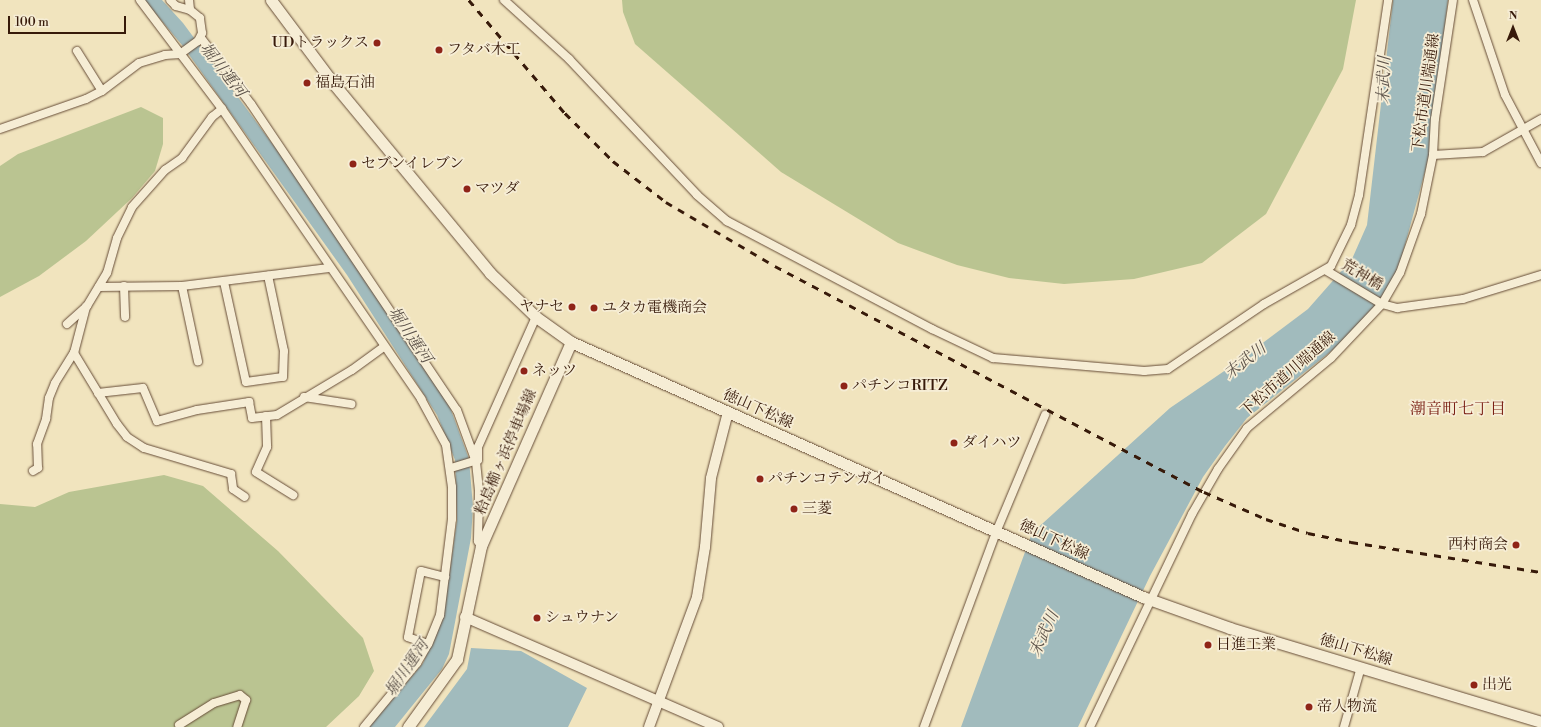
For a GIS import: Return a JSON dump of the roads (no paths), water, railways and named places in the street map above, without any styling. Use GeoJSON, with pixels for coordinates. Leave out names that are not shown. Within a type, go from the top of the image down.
{"type":"FeatureCollection","features":[{"type":"Feature","properties":{"kind":"main road"},"geometry":{"type":"LineString","coordinates":[[270,0],[333,83],[490,273],[536,317],[571,342]]}},
{"type":"Feature","properties":{"kind":"main road","name":"徳山下松線"},"geometry":{"type":"LineString","coordinates":[[571,342],[997,530],[1146,598],[1230,628],[1541,722]]}},
{"type":"Feature","properties":{"kind":"main road","name":"粭島櫛ヶ浜停車場線"},"geometry":{"type":"LineString","coordinates":[[408,727],[457,658],[481,546],[571,342]]}},
{"type":"Feature","properties":{"kind":"street"},"geometry":{"type":"LineString","coordinates":[[140,0],[182,53],[222,109],[441,432],[452,468],[452,519],[440,615],[428,644],[417,663],[364,727]]}},
{"type":"Feature","properties":{"kind":"street"},"geometry":{"type":"LineString","coordinates":[[170,0],[176,6],[190,10],[200,18],[199,40],[251,104],[446,390],[470,440],[479,492],[478,540],[481,546]]}},
{"type":"Feature","properties":{"kind":"street"},"geometry":{"type":"LineString","coordinates":[[189,0],[190,10]]}},
{"type":"Feature","properties":{"kind":"street"},"geometry":{"type":"LineString","coordinates":[[504,0],[569,59],[697,195],[727,221],[932,329],[992,358],[1144,371],[1168,369],[1264,304],[1327,271],[1343,243],[1356,210],[1388,0]]}},
{"type":"Feature","properties":{"kind":"street","name":"下松市道川端通線"},"geometry":{"type":"LineString","coordinates":[[1090,727],[1146,598],[1204,492],[1239,438],[1251,424],[1331,358],[1382,304],[1408,254],[1421,214],[1432,155],[1435,119],[1453,0]]}},
{"type":"Feature","properties":{"kind":"street"},"geometry":{"type":"LineString","coordinates":[[1473,0],[1505,95],[1541,163]]}},
{"type":"Feature","properties":{"kind":"street"},"geometry":{"type":"LineString","coordinates":[[0,129],[86,99],[102,91],[139,63],[165,55],[182,53],[199,40]]}},
{"type":"Feature","properties":{"kind":"street"},"geometry":{"type":"LineString","coordinates":[[77,51],[102,91]]}},
{"type":"Feature","properties":{"kind":"street"},"geometry":{"type":"LineString","coordinates":[[67,324],[86,306],[99,287],[110,266],[117,238],[132,207],[165,170],[182,158],[212,117],[222,109]]}},
{"type":"Feature","properties":{"kind":"street"},"geometry":{"type":"LineString","coordinates":[[1432,155],[1483,152],[1541,119]]}},
{"type":"Feature","properties":{"kind":"street"},"geometry":{"type":"LineString","coordinates":[[99,287],[182,286],[329,268]]}},
{"type":"Feature","properties":{"kind":"street","name":"荒神橋"},"geometry":{"type":"LineString","coordinates":[[1327,271],[1382,304]]}},
{"type":"Feature","properties":{"kind":"street"},"geometry":{"type":"LineString","coordinates":[[1382,304],[1397,308],[1436,305],[1541,274]]}},
{"type":"Feature","properties":{"kind":"street"},"geometry":{"type":"LineString","coordinates":[[224,282],[246,382],[283,377],[284,351],[268,276]]}},
{"type":"Feature","properties":{"kind":"street"},"geometry":{"type":"LineString","coordinates":[[124,286],[125,317]]}},
{"type":"Feature","properties":{"kind":"street"},"geometry":{"type":"LineString","coordinates":[[182,286],[198,361]]}},
{"type":"Feature","properties":{"kind":"street"},"geometry":{"type":"LineString","coordinates":[[33,471],[38,468],[37,444],[46,419],[49,398],[55,383],[74,353],[86,306]]}},
{"type":"Feature","properties":{"kind":"street"},"geometry":{"type":"LineString","coordinates":[[474,463],[478,447],[536,317]]}},
{"type":"Feature","properties":{"kind":"street"},"geometry":{"type":"LineString","coordinates":[[98,393],[143,388],[157,421],[197,410],[249,402],[252,418],[277,415],[304,397],[352,370],[384,347]]}},
{"type":"Feature","properties":{"kind":"street"},"geometry":{"type":"LineString","coordinates":[[74,353],[117,424],[127,437],[144,448],[231,474],[233,488],[245,497]]}},
{"type":"Feature","properties":{"kind":"street"},"geometry":{"type":"LineString","coordinates":[[304,397],[351,404]]}},
{"type":"Feature","properties":{"kind":"street"},"geometry":{"type":"LineString","coordinates":[[649,727],[660,702],[697,597],[705,547],[711,478],[728,412]]}},
{"type":"Feature","properties":{"kind":"street"},"geometry":{"type":"LineString","coordinates":[[924,727],[997,530],[1045,415]]}},
{"type":"Feature","properties":{"kind":"street"},"geometry":{"type":"LineString","coordinates":[[266,416],[267,447],[256,472],[293,495]]}},
{"type":"Feature","properties":{"kind":"street"},"geometry":{"type":"LineString","coordinates":[[452,468],[474,463]]}},
{"type":"Feature","properties":{"kind":"street"},"geometry":{"type":"LineString","coordinates":[[428,644],[408,637],[421,571],[445,577]]}},
{"type":"Feature","properties":{"kind":"street"},"geometry":{"type":"LineString","coordinates":[[465,617],[718,727]]}},
{"type":"Feature","properties":{"kind":"street"},"geometry":{"type":"LineString","coordinates":[[1344,727],[1361,667]]}},
{"type":"Feature","properties":{"kind":"street"},"geometry":{"type":"LineString","coordinates":[[179,724],[214,703],[240,695],[246,700],[237,727]]}},
{"type":"Feature","properties":{"kind":"water"},"geometry":{"type":"Polygon","coordinates":[[[144,0],[162,0],[183,23],[280,154],[447,399],[469,459],[473,507],[471,538],[449,654],[442,669],[395,727],[369,727],[423,663],[443,617],[457,520],[455,460],[437,415],[347,275],[182,45],[144,0]]]}},
{"type":"Feature","properties":{"kind":"water","name":"末武川"},"geometry":{"type":"Polygon","coordinates":[[[1393,0],[1448,0],[1429,157],[1399,267],[1376,307],[1334,349],[1247,418],[1203,477],[1150,576],[1078,727],[961,727],[1032,533],[1170,408],[1236,363],[1308,309],[1352,259],[1367,225],[1393,0]]]}},
{"type":"Feature","properties":{"kind":"water"},"geometry":{"type":"Polygon","coordinates":[[[471,648],[521,651],[587,688],[568,727],[424,727],[467,669],[471,648]]]}},
{"type":"Feature","properties":{"kind":"railway"},"geometry":{"type":"LineString","coordinates":[[469,0],[565,113],[613,161],[666,202],[775,266],[1204,492],[1266,519],[1308,533],[1351,542],[1541,572]]}},
{"type":"Feature","properties":{"kind":"place","name":"UDトラックス"},"geometry":{"type":"Point","coordinates":[377,43]}},
{"type":"Feature","properties":{"kind":"place","name":"フタバ木工"},"geometry":{"type":"Point","coordinates":[439,50]}},
{"type":"Feature","properties":{"kind":"place","name":"福島石油"},"geometry":{"type":"Point","coordinates":[307,83]}},
{"type":"Feature","properties":{"kind":"place","name":"セブンイレブン"},"geometry":{"type":"Point","coordinates":[353,164]}},
{"type":"Feature","properties":{"kind":"place","name":"マツダ"},"geometry":{"type":"Point","coordinates":[467,189]}},
{"type":"Feature","properties":{"kind":"place","name":"ヤナセ"},"geometry":{"type":"Point","coordinates":[572,307]}},
{"type":"Feature","properties":{"kind":"place","name":"ユタカ電機商会"},"geometry":{"type":"Point","coordinates":[594,308]}},
{"type":"Feature","properties":{"kind":"place","name":"ネッツ"},"geometry":{"type":"Point","coordinates":[524,371]}},
{"type":"Feature","properties":{"kind":"place","name":"パチンコRITZ"},"geometry":{"type":"Point","coordinates":[844,386]}},
{"type":"Feature","properties":{"kind":"place","name":"ダイハツ"},"geometry":{"type":"Point","coordinates":[954,443]}},
{"type":"Feature","properties":{"kind":"place","name":"パチンコテンガイ"},"geometry":{"type":"Point","coordinates":[760,479]}},
{"type":"Feature","properties":{"kind":"place","name":"三菱"},"geometry":{"type":"Point","coordinates":[794,509]}},
{"type":"Feature","properties":{"kind":"place","name":"西村商会"},"geometry":{"type":"Point","coordinates":[1516,545]}},
{"type":"Feature","properties":{"kind":"place","name":"シュウナン"},"geometry":{"type":"Point","coordinates":[537,618]}},
{"type":"Feature","properties":{"kind":"place","name":"日進工業"},"geometry":{"type":"Point","coordinates":[1208,645]}},
{"type":"Feature","properties":{"kind":"place","name":"出光"},"geometry":{"type":"Point","coordinates":[1474,685]}},
{"type":"Feature","properties":{"kind":"place","name":"帝人物流"},"geometry":{"type":"Point","coordinates":[1309,707]}},
{"type":"Feature","properties":{"kind":"district","name":"潮音町七丁目"},"geometry":{"type":"Point","coordinates":[1458,409]}},
{"type":"Feature","properties":{"kind":"water label","name":"堀川運河"},"geometry":{"type":"Point","coordinates":[223,70]}},
{"type":"Feature","properties":{"kind":"water label","name":"堀川運河"},"geometry":{"type":"Point","coordinates":[410,335]}},
{"type":"Feature","properties":{"kind":"water label","name":"堀川運河"},"geometry":{"type":"Point","coordinates":[407,668]}}]}
